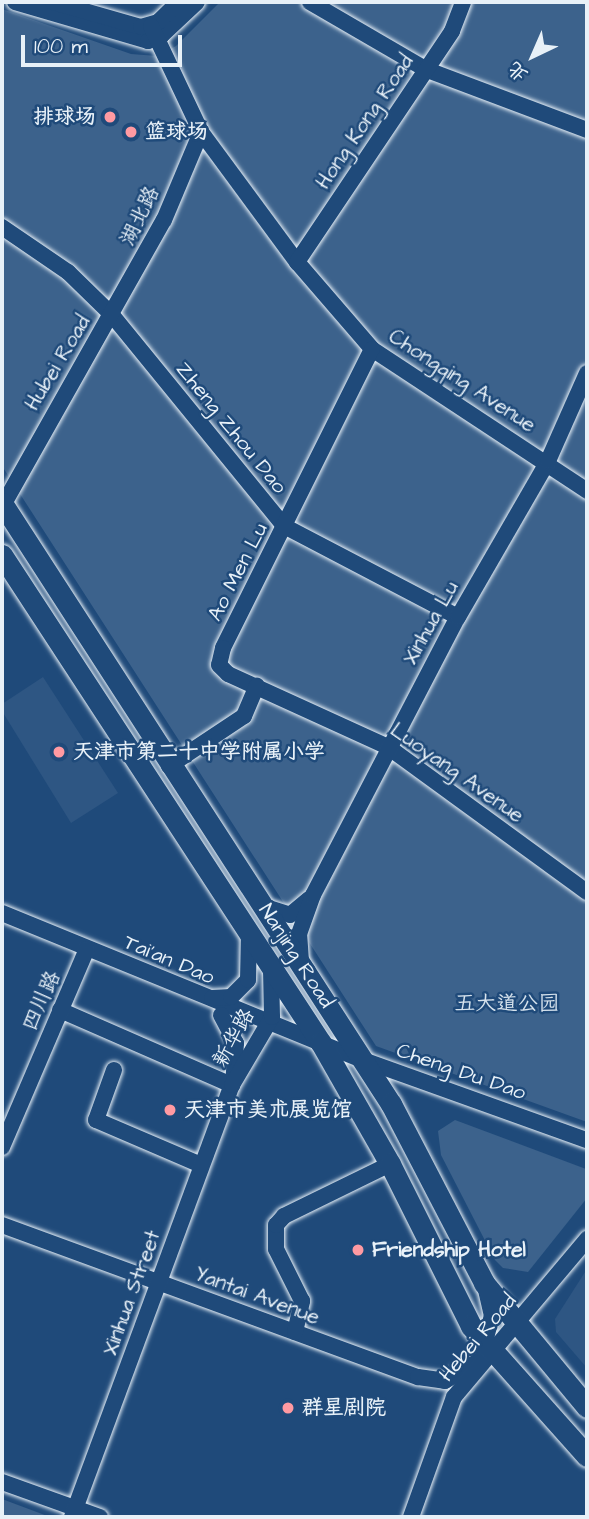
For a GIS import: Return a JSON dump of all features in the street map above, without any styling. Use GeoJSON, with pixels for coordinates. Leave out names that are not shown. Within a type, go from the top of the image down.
{"type":"FeatureCollection","features":[{"type":"Feature","properties":{"kind":"main road"},"geometry":{"type":"LineString","coordinates":[[2,505],[18,571]]}},
{"type":"Feature","properties":{"kind":"main road"},"geometry":{"type":"LineString","coordinates":[[2,545],[18,571]]}},
{"type":"Feature","properties":{"kind":"main road"},"geometry":{"type":"LineString","coordinates":[[2,555],[18,571]]}},
{"type":"Feature","properties":{"kind":"main road","name":"Nanjing Road"},"geometry":{"type":"LineString","coordinates":[[18,571],[54,587],[169,766],[303,966],[401,1121],[484,1283],[587,1407]]}},
{"type":"Feature","properties":{"kind":"main road","name":"Nanjing Road"},"geometry":{"type":"LineString","coordinates":[[18,571],[36,606],[321,1043],[390,1164],[485,1353],[587,1457]]}},
{"type":"Feature","properties":{"kind":"street"},"geometry":{"type":"LineString","coordinates":[[15,2],[48,5],[139,41],[197,2]]}},
{"type":"Feature","properties":{"kind":"street"},"geometry":{"type":"LineString","coordinates":[[153,33],[179,2]]}},
{"type":"Feature","properties":{"kind":"street"},"geometry":{"type":"LineString","coordinates":[[310,2],[425,69],[587,130]]}},
{"type":"Feature","properties":{"kind":"street","name":"Hong Kong Road"},"geometry":{"type":"LineString","coordinates":[[297,262],[452,31],[463,2]]}},
{"type":"Feature","properties":{"kind":"street","name":"Chongqing Avenue"},"geometry":{"type":"LineString","coordinates":[[153,33],[201,132],[297,262],[372,349],[548,461],[587,491]]}},
{"type":"Feature","properties":{"kind":"street","name":"湖北路"},"geometry":{"type":"LineString","coordinates":[[112,315],[164,220],[201,132]]}},
{"type":"Feature","properties":{"kind":"street","name":"Zheng Zhou Dao"},"geometry":{"type":"LineString","coordinates":[[2,226],[68,272],[112,315],[284,526],[458,617]]}},
{"type":"Feature","properties":{"kind":"street","name":"Hubei Road"},"geometry":{"type":"LineString","coordinates":[[2,505],[112,315]]}},
{"type":"Feature","properties":{"kind":"street","name":"Ao Men Lu"},"geometry":{"type":"LineString","coordinates":[[219,665],[220,654],[372,349]]}},
{"type":"Feature","properties":{"kind":"street","name":"Xinhua Lu"},"geometry":{"type":"LineString","coordinates":[[303,966],[299,934],[313,895],[458,617],[548,461],[587,373]]}},
{"type":"Feature","properties":{"kind":"street","name":"Luoyang Avenue"},"geometry":{"type":"LineString","coordinates":[[219,665],[228,674],[388,747],[587,892]]}},
{"type":"Feature","properties":{"kind":"street"},"geometry":{"type":"LineString","coordinates":[[169,766],[244,716],[257,686]]}},
{"type":"Feature","properties":{"kind":"street","name":"Xinhua Lu"},"geometry":{"type":"LineString","coordinates":[[263,906],[289,915],[313,895]]}},
{"type":"Feature","properties":{"kind":"street","name":"Tai'an Dao"},"geometry":{"type":"LineString","coordinates":[[2,913],[85,953],[205,998],[264,1032],[321,1043]]}},
{"type":"Feature","properties":{"kind":"street"},"geometry":{"type":"LineString","coordinates":[[2,924],[85,953],[264,1032],[272,1038],[321,1043]]}},
{"type":"Feature","properties":{"kind":"street"},"geometry":{"type":"LineString","coordinates":[[205,998],[231,996],[244,986],[252,962],[249,932]]}},
{"type":"Feature","properties":{"kind":"street","name":"四川路"},"geometry":{"type":"LineString","coordinates":[[2,1147],[85,953]]}},
{"type":"Feature","properties":{"kind":"street","name":"新华路"},"geometry":{"type":"LineString","coordinates":[[232,1085],[264,1032],[275,1000],[271,970]]}},
{"type":"Feature","properties":{"kind":"street"},"geometry":{"type":"LineString","coordinates":[[60,1010],[232,1085],[236,1043],[221,1015]]}},
{"type":"Feature","properties":{"kind":"street","name":"Cheng Du Dao"},"geometry":{"type":"LineString","coordinates":[[321,1043],[587,1140]]}},
{"type":"Feature","properties":{"kind":"street"},"geometry":{"type":"LineString","coordinates":[[114,1070],[96,1120],[201,1165]]}},
{"type":"Feature","properties":{"kind":"street","name":"Xinhua Street"},"geometry":{"type":"LineString","coordinates":[[74,1513],[232,1085]]}},
{"type":"Feature","properties":{"kind":"street"},"geometry":{"type":"LineString","coordinates":[[295,1332],[302,1301],[276,1249],[276,1225],[284,1216],[390,1164]]}},
{"type":"Feature","properties":{"kind":"street","name":"Yantai Avenue"},"geometry":{"type":"LineString","coordinates":[[2,1225],[418,1377],[439,1382],[457,1382]]}},
{"type":"Feature","properties":{"kind":"street","name":"Hebei Road"},"geometry":{"type":"LineString","coordinates":[[411,1517],[457,1382],[517,1324],[587,1239]]}},
{"type":"Feature","properties":{"kind":"street"},"geometry":{"type":"LineString","coordinates":[[484,1283],[491,1307],[485,1353]]}},
{"type":"Feature","properties":{"kind":"street"},"geometry":{"type":"LineString","coordinates":[[2,1482],[74,1513],[100,1517]]}},
{"type":"Feature","properties":{"kind":"shaded area","name":"天津市第二十中学附属小学"},"geometry":{"type":"Polygon","coordinates":[[[43,677],[118,793],[71,823],[2,711],[2,704],[43,677]]]}},
{"type":"Feature","properties":{"kind":"shaded area"},"geometry":{"type":"Polygon","coordinates":[[[587,1269],[587,1368],[556,1332],[555,1319],[587,1269]]]}},
{"type":"Feature","properties":{"kind":"green space","name":"五大道公园"},"geometry":{"type":"Polygon","coordinates":[[[220,2],[587,2],[587,1122],[376,1046],[2,466],[2,9],[131,54],[157,56],[176,46],[220,2]]]}},
{"type":"Feature","properties":{"kind":"green space"},"geometry":{"type":"Polygon","coordinates":[[[455,1120],[586,1169],[587,1198],[528,1272],[503,1268],[495,1260],[441,1155],[438,1131],[455,1120]]]}},
{"type":"Feature","properties":{"kind":"green space"},"geometry":{"type":"Polygon","coordinates":[[[2,1499],[50,1517],[2,1517],[2,1499]]]}},
{"type":"Feature","properties":{"kind":"place","name":"排球场"},"geometry":{"type":"Point","coordinates":[110,117]}},
{"type":"Feature","properties":{"kind":"place","name":"篮球场"},"geometry":{"type":"Point","coordinates":[131,132]}},
{"type":"Feature","properties":{"kind":"place","name":"天津市第二十中学附属小学"},"geometry":{"type":"Point","coordinates":[59,752]}},
{"type":"Feature","properties":{"kind":"place","name":"天津市美术展览馆"},"geometry":{"type":"Point","coordinates":[170,1110]}},
{"type":"Feature","properties":{"kind":"place","name":"Friendship Hotel"},"geometry":{"type":"Point","coordinates":[358,1250]}},
{"type":"Feature","properties":{"kind":"place","name":"群星剧院"},"geometry":{"type":"Point","coordinates":[288,1408]}}]}
